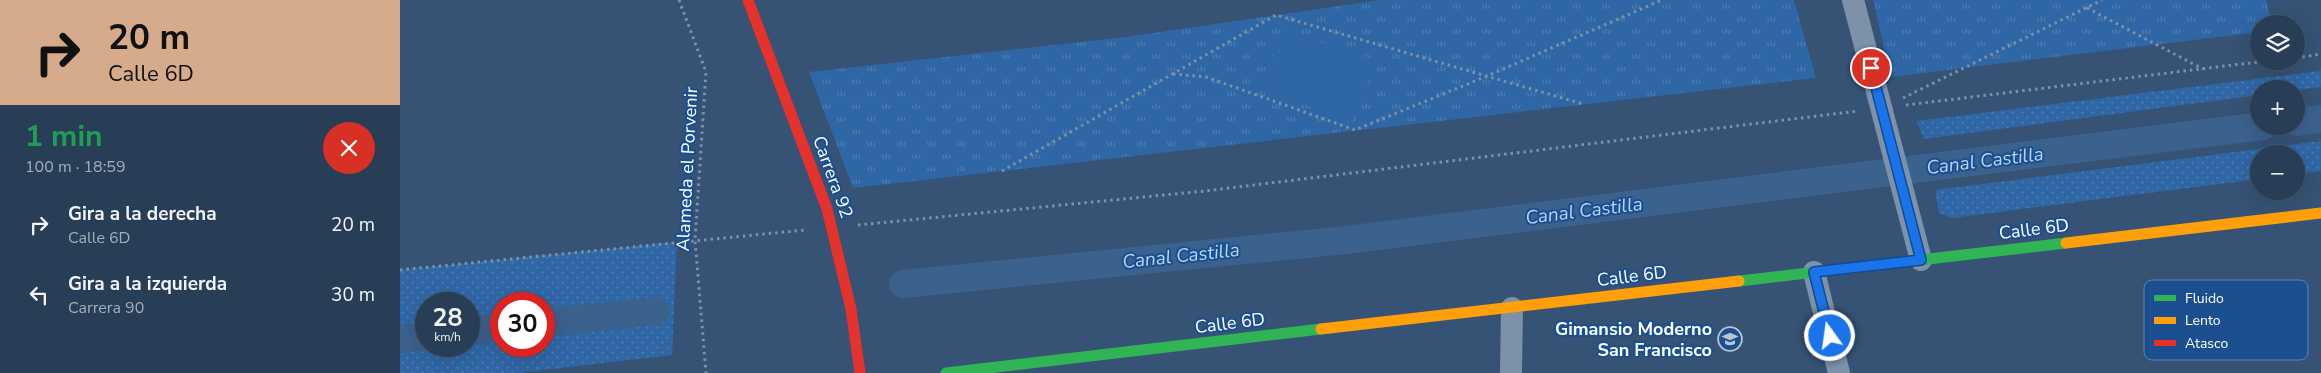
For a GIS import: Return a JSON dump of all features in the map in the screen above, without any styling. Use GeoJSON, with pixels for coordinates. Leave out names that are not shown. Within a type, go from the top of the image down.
{"type":"FeatureCollection","features":[{"type":"Feature","properties":{"kind":"street","name":"Carrera 92"},"geometry":{"type":"LineString","coordinates":[[748,0],[833,227],[851,309],[860,373]]}},
{"type":"Feature","properties":{"kind":"street"},"geometry":{"type":"LineString","coordinates":[[1853,0],[1921,260]]}},
{"type":"Feature","properties":{"kind":"street","name":"Calle 6D"},"geometry":{"type":"LineString","coordinates":[[946,373],[2321,213]]}},
{"type":"Feature","properties":{"kind":"street"},"geometry":{"type":"LineString","coordinates":[[1814,272],[1839,373]]}},
{"type":"Feature","properties":{"kind":"street"},"geometry":{"type":"LineString","coordinates":[[1511,373],[1512,308]]}},
{"type":"Feature","properties":{"kind":"path","name":"Alameda el Porvenir"},"geometry":{"type":"LineString","coordinates":[[680,0],[706,72],[695,240],[706,373]]}},
{"type":"Feature","properties":{"kind":"path"},"geometry":{"type":"LineString","coordinates":[[1172,74],[1206,77],[1355,130],[1488,76],[1662,0]]}},
{"type":"Feature","properties":{"kind":"path"},"geometry":{"type":"LineString","coordinates":[[1883,115],[2102,0]]}},
{"type":"Feature","properties":{"kind":"path"},"geometry":{"type":"LineString","coordinates":[[2087,7],[2204,69]]}},
{"type":"Feature","properties":{"kind":"path"},"geometry":{"type":"LineString","coordinates":[[1002,170],[1276,15],[1583,104]]}},
{"type":"Feature","properties":{"kind":"path"},"geometry":{"type":"LineString","coordinates":[[2305,57],[2321,54]]}},
{"type":"Feature","properties":{"kind":"path"},"geometry":{"type":"LineString","coordinates":[[400,270],[1205,191],[1883,115],[2250,63]]}},
{"type":"Feature","properties":{"kind":"green space"},"geometry":{"type":"Polygon","coordinates":[[[1380,0],[1794,0],[1816,78],[853,188],[809,72],[1126,37],[1380,0]]]}},
{"type":"Feature","properties":{"kind":"green space"},"geometry":{"type":"Polygon","coordinates":[[[1873,0],[2266,0],[2270,15],[2250,15],[2250,33],[1891,77],[1873,0]]]}},
{"type":"Feature","properties":{"kind":"green space"},"geometry":{"type":"Polygon","coordinates":[[[1284,31],[1375,60],[1351,122],[1260,88],[1284,31]]]}},
{"type":"Feature","properties":{"kind":"green space"},"geometry":{"type":"Polygon","coordinates":[[[2321,71],[2321,87],[2305,89],[2305,80],[2250,80],[2250,96],[1924,139],[1916,121],[2321,71]]]}},
{"type":"Feature","properties":{"kind":"green space"},"geometry":{"type":"Polygon","coordinates":[[[2321,141],[2321,171],[2305,173],[2305,145],[2289,145],[2321,141]]]}},
{"type":"Feature","properties":{"kind":"green space"},"geometry":{"type":"Polygon","coordinates":[[[2250,150],[2250,180],[1952,218],[1939,213],[1935,190],[2250,150]]]}},
{"type":"Feature","properties":{"kind":"green space"},"geometry":{"type":"Polygon","coordinates":[[[677,242],[672,355],[518,373],[400,373],[400,270],[677,242]]]}},
{"type":"Feature","properties":{"kind":"waterway","name":"Canal Castilla"},"geometry":{"type":"LineString","coordinates":[[2305,121],[2321,119]]}},
{"type":"Feature","properties":{"kind":"waterway","name":"Canal Castilla"},"geometry":{"type":"LineString","coordinates":[[903,284],[1337,241],[2250,128]]}},
{"type":"Feature","properties":{"kind":"waterway","name":"Canal Castilla"},"geometry":{"type":"LineString","coordinates":[[555,322],[656,311]]}},
{"type":"Feature","properties":{"kind":"waterway","name":"Canal Castilla"},"geometry":{"type":"LineString","coordinates":[[480,330],[490,329]]}},
{"type":"Feature","properties":{"kind":"waterway","name":"Canal Castilla"},"geometry":{"type":"LineString","coordinates":[[400,339],[415,337]]}},
{"type":"Feature","properties":{"kind":"traffic: fast"},"geometry":{"type":"LineString","coordinates":[[1739,281],[2066,243]]}},
{"type":"Feature","properties":{"kind":"traffic: fast"},"geometry":{"type":"LineString","coordinates":[[946,373],[1321,329]]}},
{"type":"Feature","properties":{"kind":"traffic: slow"},"geometry":{"type":"LineString","coordinates":[[2066,243],[2321,213]]}},
{"type":"Feature","properties":{"kind":"traffic: slow"},"geometry":{"type":"LineString","coordinates":[[1321,329],[1739,281]]}},
{"type":"Feature","properties":{"kind":"traffic: jam"},"geometry":{"type":"LineString","coordinates":[[748,0],[827,209],[851,309],[860,373]]}},
{"type":"Feature","properties":{"kind":"place","name":"Gimansio Moderno San Francisco"},"geometry":{"type":"Point","coordinates":[1730,339]}},
{"type":"Feature","properties":{"kind":"route"},"geometry":{"type":"LineString","coordinates":[[1830,336],[1814,272],[1921,260],[1871,68]]}}]}
